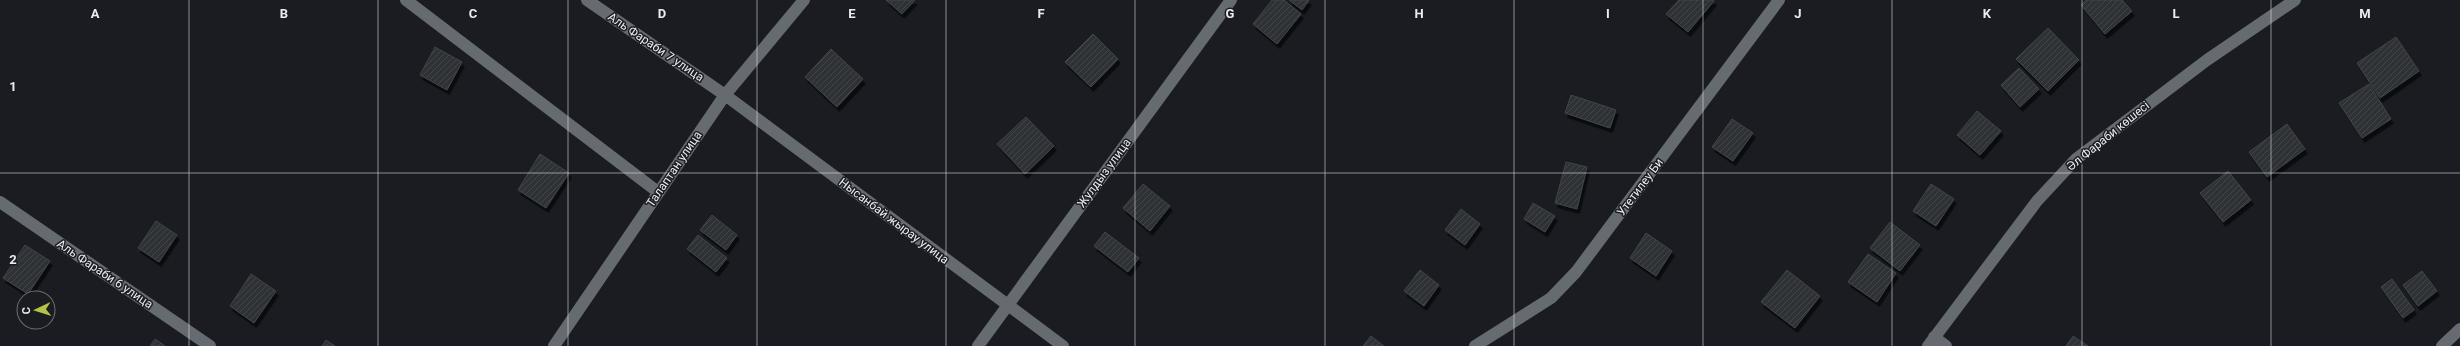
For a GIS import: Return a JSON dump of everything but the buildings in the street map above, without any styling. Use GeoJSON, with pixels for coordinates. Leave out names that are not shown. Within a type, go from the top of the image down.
{"type":"FeatureCollection","features":[{"type":"Feature","properties":{"kind":"street"},"geometry":{"type":"LineString","coordinates":[[406,0],[658,192]]}},
{"type":"Feature","properties":{"kind":"street","name":"Аль Фараби 7 улица"},"geometry":{"type":"LineString","coordinates":[[587,0],[725,95]]}},
{"type":"Feature","properties":{"kind":"street","name":"Талаптан улица"},"geometry":{"type":"LineString","coordinates":[[554,346],[725,95],[804,0]]}},
{"type":"Feature","properties":{"kind":"street","name":"Жулдыз улица"},"geometry":{"type":"LineString","coordinates":[[978,346],[1231,0]]}},
{"type":"Feature","properties":{"kind":"street","name":"Утетилеу Би"},"geometry":{"type":"LineString","coordinates":[[1475,346],[1550,298],[1576,272],[1779,0]]}},
{"type":"Feature","properties":{"kind":"street","name":"Әл Фараби көшесі"},"geometry":{"type":"LineString","coordinates":[[1930,342],[2037,200],[2076,159],[2207,60],[2293,0]]}},
{"type":"Feature","properties":{"kind":"street","name":"Нысанбай жырау улица"},"geometry":{"type":"LineString","coordinates":[[725,95],[1007,306],[1063,346]]}},
{"type":"Feature","properties":{"kind":"street","name":"Аль Фараби 6 улица"},"geometry":{"type":"LineString","coordinates":[[0,202],[210,346]]}},
{"type":"Feature","properties":{"kind":"street"},"geometry":{"type":"LineString","coordinates":[[2442,346],[2460,329]]}},
{"type":"Feature","properties":{"kind":"street"},"geometry":{"type":"LineString","coordinates":[[1930,342],[1946,346]]}}]}
